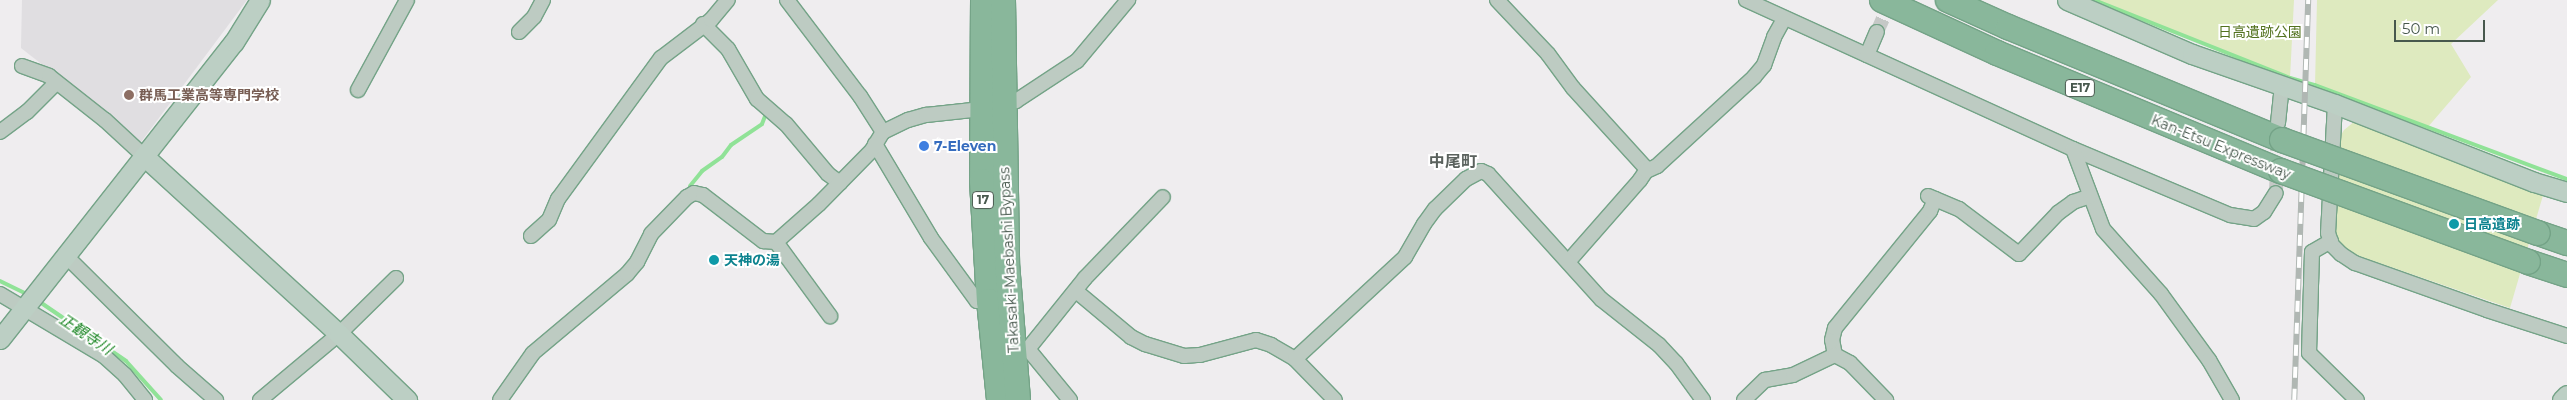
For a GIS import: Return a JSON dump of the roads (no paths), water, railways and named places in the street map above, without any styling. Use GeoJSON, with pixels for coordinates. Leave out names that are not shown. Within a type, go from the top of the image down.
{"type":"FeatureCollection","features":[{"type":"Feature","properties":{"kind":"highway","name":"Takasaki-Maebashi Bypass"},"geometry":{"type":"LineString","coordinates":[[984,0],[1006,263],[1020,348],[1018,400]]}},
{"type":"Feature","properties":{"kind":"highway","name":"Takasaki-Maebashi Bypass"},"geometry":{"type":"LineString","coordinates":[[998,400],[989,300],[982,181],[993,107],[1004,0]]}},
{"type":"Feature","properties":{"kind":"highway","name":"Kan-Etsu Expressway"},"geometry":{"type":"LineString","coordinates":[[1882,0],[2278,182],[2567,275]]}},
{"type":"Feature","properties":{"kind":"highway","name":"E17"},"geometry":{"type":"LineString","coordinates":[[1948,0],[2008,27],[2567,243]]}},
{"type":"Feature","properties":{"kind":"street"},"geometry":{"type":"LineString","coordinates":[[0,339],[234,42],[260,0]]}},
{"type":"Feature","properties":{"kind":"street"},"geometry":{"type":"LineString","coordinates":[[358,90],[407,0]]}},
{"type":"Feature","properties":{"kind":"street"},"geometry":{"type":"LineString","coordinates":[[519,32],[534,17],[543,0]]}},
{"type":"Feature","properties":{"kind":"street"},"geometry":{"type":"LineString","coordinates":[[531,236],[548,220],[558,199],[661,58],[703,24],[712,20],[728,0]]}},
{"type":"Feature","properties":{"kind":"street"},"geometry":{"type":"LineString","coordinates":[[787,0],[860,96],[883,132]]}},
{"type":"Feature","properties":{"kind":"street"},"geometry":{"type":"LineString","coordinates":[[500,400],[533,353],[627,274],[637,262],[651,234],[687,197],[694,193],[703,195],[763,241],[776,242],[840,183],[875,144],[883,132],[908,120],[926,115],[993,107],[1037,88],[1077,61],[1128,0]]}},
{"type":"Feature","properties":{"kind":"street"},"geometry":{"type":"LineString","coordinates":[[1497,0],[1548,54],[1573,88],[1619,136],[1645,167],[1646,171]]}},
{"type":"Feature","properties":{"kind":"street"},"geometry":{"type":"LineString","coordinates":[[1746,0],[1784,19],[2073,149],[2230,215],[2247,220],[2254,219],[2264,212],[2278,182]]}},
{"type":"Feature","properties":{"kind":"street"},"geometry":{"type":"LineString","coordinates":[[2067,0],[2192,54],[2335,104],[2534,182],[2567,192]]}},
{"type":"Feature","properties":{"kind":"street"},"geometry":{"type":"LineString","coordinates":[[1568,262],[1646,171],[1657,166],[1754,77],[1764,65],[1774,37],[1784,19]]}},
{"type":"Feature","properties":{"kind":"street"},"geometry":{"type":"LineString","coordinates":[[703,24],[728,49],[758,99],[786,124],[828,174],[840,183]]}},
{"type":"Feature","properties":{"kind":"street"},"geometry":{"type":"LineString","coordinates":[[1867,55],[1877,32]]}},
{"type":"Feature","properties":{"kind":"street"},"geometry":{"type":"LineString","coordinates":[[22,66],[49,76],[104,120],[339,334],[407,400]]}},
{"type":"Feature","properties":{"kind":"street"},"geometry":{"type":"LineString","coordinates":[[0,132],[28,112],[56,83]]}},
{"type":"Feature","properties":{"kind":"street"},"geometry":{"type":"LineString","coordinates":[[2280,132],[2282,85]]}},
{"type":"Feature","properties":{"kind":"street"},"geometry":{"type":"LineString","coordinates":[[2335,104],[2328,232],[2331,241],[2341,254],[2355,263],[2567,336]]}},
{"type":"Feature","properties":{"kind":"street"},"geometry":{"type":"LineString","coordinates":[[875,144],[936,246],[977,301],[989,300]]}},
{"type":"Feature","properties":{"kind":"street"},"geometry":{"type":"LineString","coordinates":[[2073,149],[2103,229],[2161,294],[2209,360],[2232,400]]}},
{"type":"Feature","properties":{"kind":"street"},"geometry":{"type":"LineString","coordinates":[[1294,359],[1406,257],[1432,214],[1476,172],[1481,171],[1488,174],[1600,299],[1660,345],[1676,363],[1703,400]]}},
{"type":"Feature","properties":{"kind":"street"},"geometry":{"type":"LineString","coordinates":[[1835,355],[1832,340],[1835,328],[1930,211],[1931,198],[1959,209],[2018,254],[2058,213],[2073,202],[2090,196]]}},
{"type":"Feature","properties":{"kind":"street"},"geometry":{"type":"LineString","coordinates":[[1070,400],[1020,348],[1163,197]]}},
{"type":"Feature","properties":{"kind":"street"},"geometry":{"type":"LineString","coordinates":[[2331,241],[2312,252],[2309,353],[2357,400]]}},
{"type":"Feature","properties":{"kind":"street"},"geometry":{"type":"LineString","coordinates":[[776,242],[830,316]]}},
{"type":"Feature","properties":{"kind":"street"},"geometry":{"type":"LineString","coordinates":[[66,256],[177,366],[216,400]]}},
{"type":"Feature","properties":{"kind":"street"},"geometry":{"type":"LineString","coordinates":[[260,400],[339,334],[396,278]]}},
{"type":"Feature","properties":{"kind":"street"},"geometry":{"type":"LineString","coordinates":[[1076,291],[1132,337],[1145,344],[1176,354],[1184,356],[1200,355],[1256,340],[1271,345],[1294,359],[1335,400]]}},
{"type":"Feature","properties":{"kind":"street"},"geometry":{"type":"LineString","coordinates":[[0,294],[104,356],[125,375],[145,400]]}},
{"type":"Feature","properties":{"kind":"street"},"geometry":{"type":"LineString","coordinates":[[1744,400],[1765,380],[1793,375],[1835,355]]}},
{"type":"Feature","properties":{"kind":"street"},"geometry":{"type":"LineString","coordinates":[[1835,355],[1850,363],[1886,400]]}},
{"type":"Feature","properties":{"kind":"street"},"geometry":{"type":"LineString","coordinates":[[2562,400],[2567,395]]}},
{"type":"Feature","properties":{"kind":"waterway"},"geometry":{"type":"LineString","coordinates":[[2094,0],[2290,78],[2315,85],[2567,179]]}},
{"type":"Feature","properties":{"kind":"waterway"},"geometry":{"type":"LineString","coordinates":[[690,186],[702,171],[722,157],[731,145],[762,124],[765,116]]}},
{"type":"Feature","properties":{"kind":"waterway","name":"正観寺川"},"geometry":{"type":"LineString","coordinates":[[0,281],[29,295]]}},
{"type":"Feature","properties":{"kind":"waterway","name":"正観寺川"},"geometry":{"type":"LineString","coordinates":[[37,300],[126,361],[161,400]]}},
{"type":"Feature","properties":{"kind":"tunnel"},"geometry":{"type":"LineString","coordinates":[[1877,32],[1891,0]]}},
{"type":"Feature","properties":{"kind":"tunnel"},"geometry":{"type":"LineString","coordinates":[[2276,193],[2278,132]]}},
{"type":"Feature","properties":{"kind":"railway"},"geometry":{"type":"LineString","coordinates":[[2294,400],[2308,0]]}},
{"type":"Feature","properties":{"kind":"place","name":"群馬工業高等専門学校"},"geometry":{"type":"Point","coordinates":[129,95]}},
{"type":"Feature","properties":{"kind":"place","name":"7-Eleven"},"geometry":{"type":"Point","coordinates":[924,146]}},
{"type":"Feature","properties":{"kind":"place","name":"日高遺跡"},"geometry":{"type":"Point","coordinates":[2454,224]}},
{"type":"Feature","properties":{"kind":"place","name":"天神の湯"},"geometry":{"type":"Point","coordinates":[714,260]}},
{"type":"Feature","properties":{"kind":"district","name":"中尾町"},"geometry":{"type":"Point","coordinates":[1453,162]}},
{"type":"Feature","properties":{"kind":"park label","name":"日高遺跡公園"},"geometry":{"type":"Point","coordinates":[2260,32]}}]}
